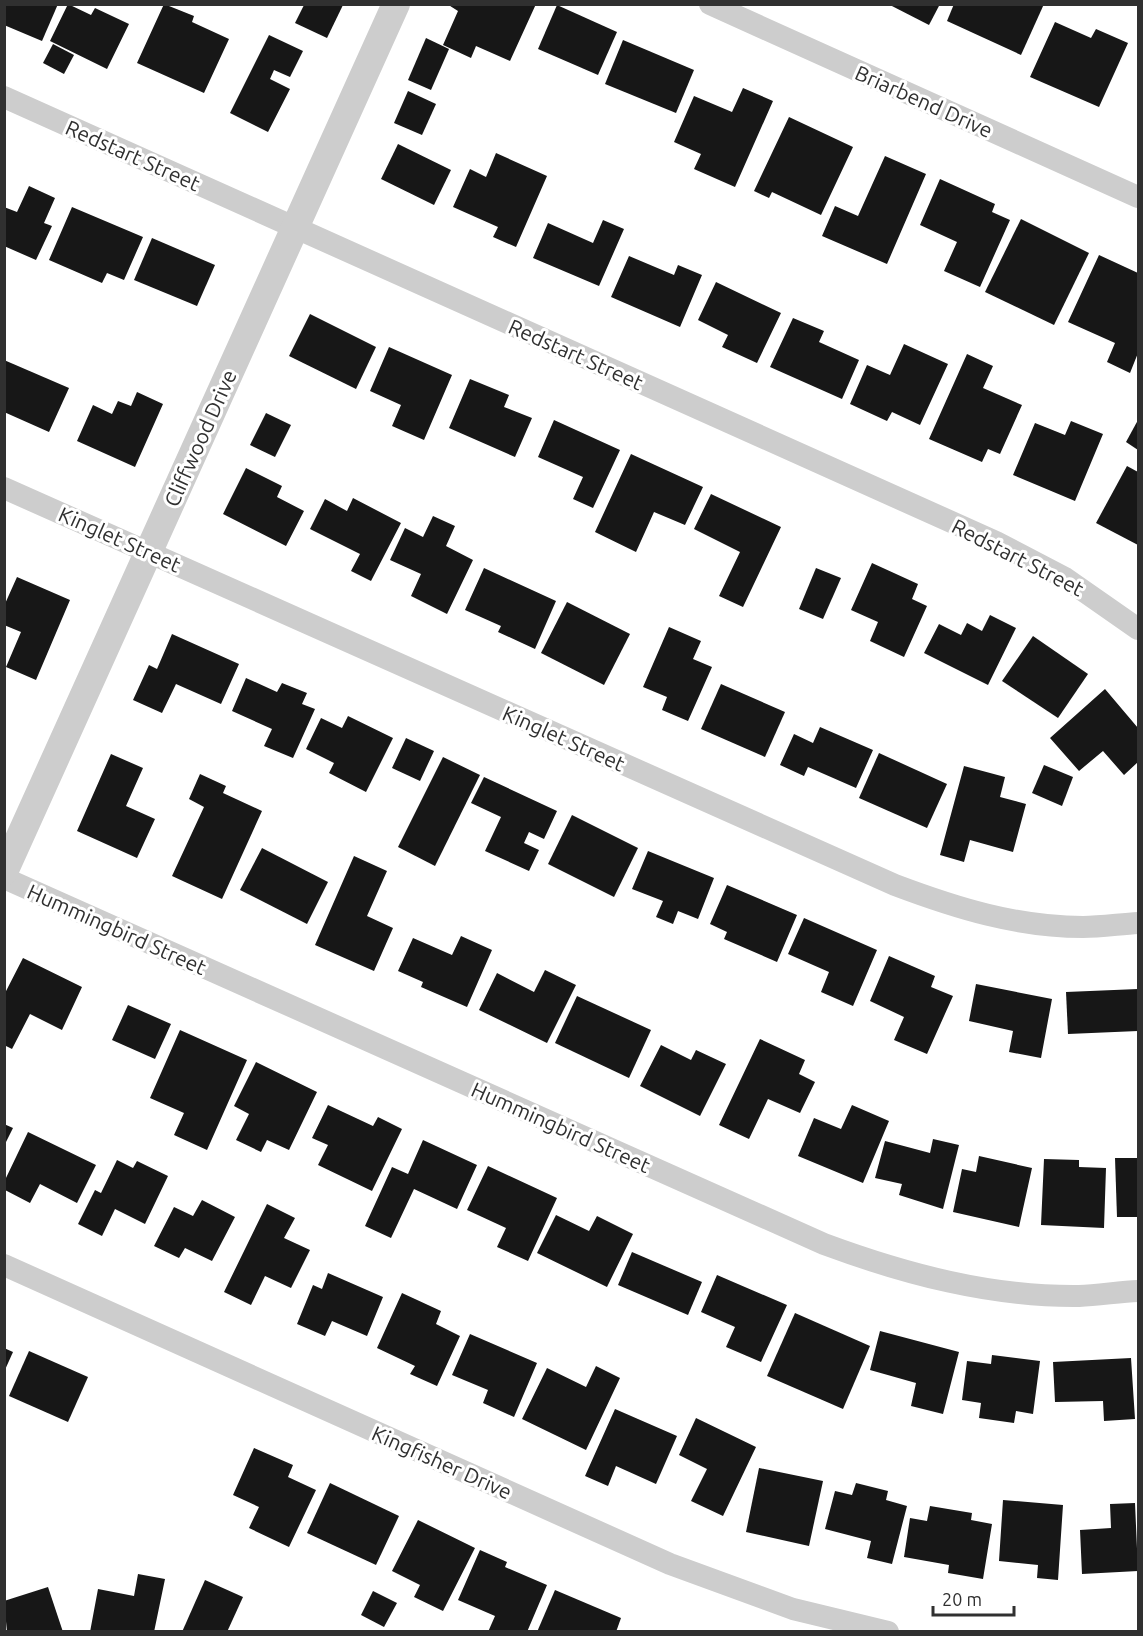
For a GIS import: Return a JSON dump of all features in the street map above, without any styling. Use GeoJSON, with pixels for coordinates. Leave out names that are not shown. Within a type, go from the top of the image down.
{"type":"FeatureCollection","features":[{"type":"Feature","properties":{"kind":"street","name":"Cliffwood Drive"},"geometry":{"type":"LineString","coordinates":[[4,872],[396,4]]}},
{"type":"Feature","properties":{"kind":"street","name":"Briarbend Drive"},"geometry":{"type":"LineString","coordinates":[[710,4],[1138,197]]}},
{"type":"Feature","properties":{"kind":"street","name":"Redstart Street"},"geometry":{"type":"LineString","coordinates":[[4,96],[996,542],[1065,578],[1138,629]]}},
{"type":"Feature","properties":{"kind":"street","name":"Kinglet Street"},"geometry":{"type":"LineString","coordinates":[[4,488],[884,880],[934,900],[985,915],[1033,924],[1084,927],[1138,923]]}},
{"type":"Feature","properties":{"kind":"street","name":"Hummingbird Street"},"geometry":{"type":"LineString","coordinates":[[4,878],[813,1239],[889,1268],[955,1283],[1016,1292],[1079,1296],[1138,1291]]}},
{"type":"Feature","properties":{"kind":"street","name":"Kingfisher Drive"},"geometry":{"type":"LineString","coordinates":[[4,1265],[669,1564],[793,1609],[888,1632]]}},
{"type":"Feature","properties":{"kind":"building"},"geometry":{"type":"Polygon","coordinates":[[[4,4],[58,4],[42,41],[4,25],[4,4]]]}},
{"type":"Feature","properties":{"kind":"building"},"geometry":{"type":"Polygon","coordinates":[[[68,4],[91,15],[95,8],[129,24],[107,69],[50,41],[68,4]]]}},
{"type":"Feature","properties":{"kind":"building"},"geometry":{"type":"Polygon","coordinates":[[[164,4],[194,16],[192,22],[229,39],[204,93],[137,63],[164,4]]]}},
{"type":"Feature","properties":{"kind":"building"},"geometry":{"type":"Polygon","coordinates":[[[447,4],[536,4],[510,61],[476,46],[471,58],[443,45],[458,11],[447,4]]]}},
{"type":"Feature","properties":{"kind":"building"},"geometry":{"type":"Polygon","coordinates":[[[888,4],[940,4],[929,25],[888,4]]]}},
{"type":"Feature","properties":{"kind":"building"},"geometry":{"type":"Polygon","coordinates":[[[954,4],[1044,4],[1021,55],[947,21],[954,4]]]}},
{"type":"Feature","properties":{"kind":"building"},"geometry":{"type":"Polygon","coordinates":[[[304,5],[343,5],[327,38],[295,23],[304,5]]]}},
{"type":"Feature","properties":{"kind":"building"},"geometry":{"type":"Polygon","coordinates":[[[557,5],[617,32],[598,75],[538,49],[557,5]]]}},
{"type":"Feature","properties":{"kind":"building"},"geometry":{"type":"Polygon","coordinates":[[[1055,22],[1091,38],[1096,29],[1128,43],[1099,107],[1030,77],[1055,22]]]}},
{"type":"Feature","properties":{"kind":"building"},"geometry":{"type":"Polygon","coordinates":[[[269,35],[303,51],[290,77],[274,70],[270,79],[290,89],[268,132],[230,113],[269,35]]]}},
{"type":"Feature","properties":{"kind":"building"},"geometry":{"type":"Polygon","coordinates":[[[426,38],[449,49],[431,90],[408,80],[426,38]]]}},
{"type":"Feature","properties":{"kind":"building"},"geometry":{"type":"Polygon","coordinates":[[[623,40],[694,70],[676,113],[605,84],[623,40]]]}},
{"type":"Feature","properties":{"kind":"building"},"geometry":{"type":"Polygon","coordinates":[[[53,44],[74,55],[64,74],[43,63],[53,44]]]}},
{"type":"Feature","properties":{"kind":"building"},"geometry":{"type":"Polygon","coordinates":[[[743,88],[773,101],[735,187],[694,169],[701,154],[674,142],[694,96],[732,112],[743,88]]]}},
{"type":"Feature","properties":{"kind":"building"},"geometry":{"type":"Polygon","coordinates":[[[408,91],[436,104],[422,135],[394,123],[408,91]]]}},
{"type":"Feature","properties":{"kind":"building"},"geometry":{"type":"Polygon","coordinates":[[[789,117],[853,147],[821,215],[772,192],[769,198],[754,191],[789,117]]]}},
{"type":"Feature","properties":{"kind":"building"},"geometry":{"type":"Polygon","coordinates":[[[398,144],[451,170],[434,205],[381,179],[398,144]]]}},
{"type":"Feature","properties":{"kind":"building"},"geometry":{"type":"Polygon","coordinates":[[[496,153],[547,176],[516,247],[493,237],[498,227],[453,207],[470,169],[486,177],[496,153]]]}},
{"type":"Feature","properties":{"kind":"building"},"geometry":{"type":"Polygon","coordinates":[[[885,156],[926,174],[887,264],[822,236],[835,206],[858,216],[885,156]]]}},
{"type":"Feature","properties":{"kind":"building"},"geometry":{"type":"Polygon","coordinates":[[[940,179],[995,204],[992,212],[1010,220],[980,287],[944,271],[957,242],[920,225],[940,179]]]}},
{"type":"Feature","properties":{"kind":"building"},"geometry":{"type":"Polygon","coordinates":[[[29,186],[55,198],[44,223],[52,226],[36,260],[4,246],[4,207],[17,212],[29,186]]]}},
{"type":"Feature","properties":{"kind":"building"},"geometry":{"type":"Polygon","coordinates":[[[72,207],[143,237],[124,280],[107,273],[102,283],[49,260],[72,207]]]}},
{"type":"Feature","properties":{"kind":"building"},"geometry":{"type":"Polygon","coordinates":[[[1021,219],[1089,253],[1054,325],[985,292],[1021,219]]]}},
{"type":"Feature","properties":{"kind":"building"},"geometry":{"type":"Polygon","coordinates":[[[603,220],[624,229],[599,286],[533,258],[548,223],[593,243],[603,220]]]}},
{"type":"Feature","properties":{"kind":"building"},"geometry":{"type":"Polygon","coordinates":[[[152,238],[215,265],[197,306],[134,280],[152,238]]]}},
{"type":"Feature","properties":{"kind":"building"},"geometry":{"type":"Polygon","coordinates":[[[1099,255],[1138,273],[1138,353],[1130,373],[1107,362],[1115,343],[1068,322],[1099,255]]]}},
{"type":"Feature","properties":{"kind":"building"},"geometry":{"type":"Polygon","coordinates":[[[629,256],[674,275],[678,265],[702,275],[680,327],[611,297],[629,256]]]}},
{"type":"Feature","properties":{"kind":"building"},"geometry":{"type":"Polygon","coordinates":[[[716,282],[781,313],[757,363],[722,347],[728,335],[698,320],[716,282]]]}},
{"type":"Feature","properties":{"kind":"building"},"geometry":{"type":"Polygon","coordinates":[[[310,314],[376,347],[356,389],[289,356],[310,314]]]}},
{"type":"Feature","properties":{"kind":"building"},"geometry":{"type":"Polygon","coordinates":[[[793,318],[824,331],[819,342],[859,360],[842,399],[770,367],[793,318]]]}},
{"type":"Feature","properties":{"kind":"building"},"geometry":{"type":"Polygon","coordinates":[[[904,344],[948,364],[920,425],[892,412],[887,421],[850,404],[867,365],[890,375],[904,344]]]}},
{"type":"Feature","properties":{"kind":"building"},"geometry":{"type":"Polygon","coordinates":[[[389,347],[452,375],[424,440],[392,426],[401,405],[370,391],[389,347]]]}},
{"type":"Feature","properties":{"kind":"building"},"geometry":{"type":"Polygon","coordinates":[[[967,354],[993,366],[983,388],[1022,405],[1000,454],[988,449],[982,462],[929,439],[967,354]]]}},
{"type":"Feature","properties":{"kind":"building"},"geometry":{"type":"Polygon","coordinates":[[[4,360],[69,388],[49,432],[4,412],[4,360]]]}},
{"type":"Feature","properties":{"kind":"building"},"geometry":{"type":"Polygon","coordinates":[[[470,379],[509,395],[504,407],[532,418],[515,457],[449,428],[470,379]]]}},
{"type":"Feature","properties":{"kind":"building"},"geometry":{"type":"Polygon","coordinates":[[[137,392],[163,404],[135,467],[77,441],[93,405],[112,414],[118,401],[131,406],[137,392]]]}},
{"type":"Feature","properties":{"kind":"building"},"geometry":{"type":"Polygon","coordinates":[[[266,413],[291,425],[275,457],[250,445],[266,413]]]}},
{"type":"Feature","properties":{"kind":"building"},"geometry":{"type":"Polygon","coordinates":[[[554,420],[620,450],[593,508],[573,499],[583,477],[538,457],[554,420]]]}},
{"type":"Feature","properties":{"kind":"building"},"geometry":{"type":"Polygon","coordinates":[[[1138,420],[1138,450],[1126,442],[1138,420]]]}},
{"type":"Feature","properties":{"kind":"building"},"geometry":{"type":"Polygon","coordinates":[[[1071,421],[1103,434],[1075,501],[1013,475],[1035,423],[1065,435],[1071,421]]]}},
{"type":"Feature","properties":{"kind":"building"},"geometry":{"type":"Polygon","coordinates":[[[631,454],[703,487],[685,525],[654,512],[636,552],[595,532],[631,454]]]}},
{"type":"Feature","properties":{"kind":"building"},"geometry":{"type":"Polygon","coordinates":[[[1127,466],[1138,472],[1138,545],[1096,523],[1127,466]]]}},
{"type":"Feature","properties":{"kind":"building"},"geometry":{"type":"Polygon","coordinates":[[[246,468],[282,486],[277,497],[304,511],[286,546],[223,514],[246,468]]]}},
{"type":"Feature","properties":{"kind":"building"},"geometry":{"type":"Polygon","coordinates":[[[711,494],[781,527],[743,607],[719,596],[740,552],[694,529],[711,494]]]}},
{"type":"Feature","properties":{"kind":"building"},"geometry":{"type":"Polygon","coordinates":[[[353,498],[401,523],[371,581],[351,571],[360,554],[310,529],[325,499],[347,511],[353,498]]]}},
{"type":"Feature","properties":{"kind":"building"},"geometry":{"type":"Polygon","coordinates":[[[433,516],[455,526],[446,546],[473,560],[447,614],[411,596],[421,574],[390,560],[405,528],[423,537],[433,516]]]}},
{"type":"Feature","properties":{"kind":"building"},"geometry":{"type":"Polygon","coordinates":[[[872,563],[918,584],[912,599],[927,606],[904,657],[870,641],[878,622],[851,610],[872,563]]]}},
{"type":"Feature","properties":{"kind":"building"},"geometry":{"type":"Polygon","coordinates":[[[484,568],[556,601],[535,649],[498,632],[501,626],[465,610],[484,568]]]}},
{"type":"Feature","properties":{"kind":"building"},"geometry":{"type":"Polygon","coordinates":[[[816,568],[841,578],[823,619],[799,609],[816,568]]]}},
{"type":"Feature","properties":{"kind":"building"},"geometry":{"type":"Polygon","coordinates":[[[17,577],[70,600],[36,680],[6,667],[21,632],[4,625],[4,606],[17,577]]]}},
{"type":"Feature","properties":{"kind":"building"},"geometry":{"type":"Polygon","coordinates":[[[567,602],[630,634],[604,685],[541,653],[567,602]]]}},
{"type":"Feature","properties":{"kind":"building"},"geometry":{"type":"Polygon","coordinates":[[[990,615],[1016,628],[988,685],[924,653],[939,624],[961,635],[967,623],[982,631],[990,615]]]}},
{"type":"Feature","properties":{"kind":"building"},"geometry":{"type":"Polygon","coordinates":[[[669,627],[701,641],[693,659],[712,667],[688,721],[662,710],[667,697],[643,687],[669,627]]]}},
{"type":"Feature","properties":{"kind":"building"},"geometry":{"type":"Polygon","coordinates":[[[172,634],[239,664],[221,704],[176,684],[162,713],[133,700],[149,665],[157,669],[172,634]]]}},
{"type":"Feature","properties":{"kind":"building"},"geometry":{"type":"Polygon","coordinates":[[[1033,636],[1088,674],[1058,718],[1002,681],[1033,636]]]}},
{"type":"Feature","properties":{"kind":"building"},"geometry":{"type":"Polygon","coordinates":[[[246,678],[277,692],[282,683],[307,693],[302,704],[315,709],[293,758],[264,746],[272,729],[232,711],[246,678]]]}},
{"type":"Feature","properties":{"kind":"building"},"geometry":{"type":"Polygon","coordinates":[[[721,684],[785,712],[765,757],[701,729],[721,684]]]}},
{"type":"Feature","properties":{"kind":"building"},"geometry":{"type":"Polygon","coordinates":[[[1105,689],[1138,728],[1138,762],[1124,775],[1103,751],[1079,771],[1050,738],[1105,689]]]}},
{"type":"Feature","properties":{"kind":"building"},"geometry":{"type":"Polygon","coordinates":[[[348,716],[393,738],[366,792],[329,773],[334,763],[306,749],[321,718],[342,728],[348,716]]]}},
{"type":"Feature","properties":{"kind":"building"},"geometry":{"type":"Polygon","coordinates":[[[820,727],[873,750],[856,788],[808,767],[804,776],[780,765],[794,734],[813,743],[820,727]]]}},
{"type":"Feature","properties":{"kind":"building"},"geometry":{"type":"Polygon","coordinates":[[[406,738],[434,751],[420,781],[392,768],[406,738]]]}},
{"type":"Feature","properties":{"kind":"building"},"geometry":{"type":"Polygon","coordinates":[[[879,753],[947,784],[927,828],[859,798],[879,753]]]}},
{"type":"Feature","properties":{"kind":"building"},"geometry":{"type":"Polygon","coordinates":[[[111,754],[143,768],[126,806],[155,819],[137,858],[77,831],[111,754]]]}},
{"type":"Feature","properties":{"kind":"building"},"geometry":{"type":"Polygon","coordinates":[[[443,757],[480,775],[435,866],[398,847],[443,757]]]}},
{"type":"Feature","properties":{"kind":"building"},"geometry":{"type":"Polygon","coordinates":[[[1044,765],[1073,777],[1062,806],[1032,793],[1044,765]]]}},
{"type":"Feature","properties":{"kind":"building"},"geometry":{"type":"Polygon","coordinates":[[[964,766],[1005,777],[1000,797],[1026,804],[1013,852],[970,840],[964,862],[940,855],[964,766]]]}},
{"type":"Feature","properties":{"kind":"building"},"geometry":{"type":"Polygon","coordinates":[[[200,774],[226,786],[223,793],[262,811],[222,899],[172,876],[204,807],[189,799],[200,774]]]}},
{"type":"Feature","properties":{"kind":"building"},"geometry":{"type":"Polygon","coordinates":[[[484,777],[557,811],[544,839],[529,832],[524,843],[539,850],[529,871],[485,851],[501,817],[471,803],[484,777]]]}},
{"type":"Feature","properties":{"kind":"building"},"geometry":{"type":"Polygon","coordinates":[[[572,815],[638,848],[614,897],[548,864],[572,815]]]}},
{"type":"Feature","properties":{"kind":"building"},"geometry":{"type":"Polygon","coordinates":[[[262,848],[328,882],[307,924],[240,890],[262,848]]]}},
{"type":"Feature","properties":{"kind":"building"},"geometry":{"type":"Polygon","coordinates":[[[648,851],[714,878],[698,919],[678,911],[673,924],[656,917],[663,901],[632,889],[648,851]]]}},
{"type":"Feature","properties":{"kind":"building"},"geometry":{"type":"Polygon","coordinates":[[[354,856],[387,871],[367,916],[393,928],[374,971],[315,945],[354,856]]]}},
{"type":"Feature","properties":{"kind":"building"},"geometry":{"type":"Polygon","coordinates":[[[727,885],[797,915],[777,962],[724,939],[727,932],[710,924],[727,885]]]}},
{"type":"Feature","properties":{"kind":"building"},"geometry":{"type":"Polygon","coordinates":[[[804,918],[877,950],[853,1006],[821,992],[829,972],[788,954],[804,918]]]}},
{"type":"Feature","properties":{"kind":"building"},"geometry":{"type":"Polygon","coordinates":[[[461,936],[492,950],[467,1007],[421,987],[423,982],[398,971],[413,938],[452,955],[461,936]]]}},
{"type":"Feature","properties":{"kind":"building"},"geometry":{"type":"Polygon","coordinates":[[[889,956],[935,976],[931,987],[953,996],[927,1054],[894,1040],[904,1017],[870,1001],[889,956]]]}},
{"type":"Feature","properties":{"kind":"building"},"geometry":{"type":"Polygon","coordinates":[[[23,958],[82,987],[62,1030],[30,1014],[12,1049],[4,1045],[4,995],[23,958]]]}},
{"type":"Feature","properties":{"kind":"building"},"geometry":{"type":"Polygon","coordinates":[[[545,970],[576,985],[547,1043],[479,1010],[497,973],[534,992],[545,970]]]}},
{"type":"Feature","properties":{"kind":"building"},"geometry":{"type":"Polygon","coordinates":[[[976,984],[1052,999],[1041,1058],[1009,1052],[1013,1031],[969,1021],[976,984]]]}},
{"type":"Feature","properties":{"kind":"building"},"geometry":{"type":"Polygon","coordinates":[[[1138,989],[1138,1031],[1068,1034],[1066,992],[1138,989]]]}},
{"type":"Feature","properties":{"kind":"building"},"geometry":{"type":"Polygon","coordinates":[[[577,996],[651,1030],[629,1078],[555,1043],[577,996]]]}},
{"type":"Feature","properties":{"kind":"building"},"geometry":{"type":"Polygon","coordinates":[[[128,1005],[171,1024],[155,1059],[112,1040],[128,1005]]]}},
{"type":"Feature","properties":{"kind":"building"},"geometry":{"type":"Polygon","coordinates":[[[180,1030],[247,1060],[207,1150],[174,1135],[184,1113],[150,1098],[180,1030]]]}},
{"type":"Feature","properties":{"kind":"building"},"geometry":{"type":"Polygon","coordinates":[[[760,1039],[805,1060],[799,1074],[815,1082],[800,1113],[768,1099],[749,1139],[719,1125],[760,1039]]]}},
{"type":"Feature","properties":{"kind":"building"},"geometry":{"type":"Polygon","coordinates":[[[661,1045],[691,1060],[696,1050],[726,1064],[700,1116],[640,1086],[661,1045]]]}},
{"type":"Feature","properties":{"kind":"building"},"geometry":{"type":"Polygon","coordinates":[[[256,1062],[317,1092],[289,1150],[267,1140],[261,1152],[236,1140],[249,1114],[234,1106],[256,1062]]]}},
{"type":"Feature","properties":{"kind":"building"},"geometry":{"type":"Polygon","coordinates":[[[328,1105],[373,1126],[378,1117],[402,1129],[372,1191],[318,1165],[328,1145],[312,1138],[328,1105]]]}},
{"type":"Feature","properties":{"kind":"building"},"geometry":{"type":"Polygon","coordinates":[[[852,1105],[889,1121],[863,1183],[798,1156],[814,1118],[841,1129],[852,1105]]]}},
{"type":"Feature","properties":{"kind":"building"},"geometry":{"type":"Polygon","coordinates":[[[4,1124],[13,1128],[4,1146],[4,1124]]]}},
{"type":"Feature","properties":{"kind":"building"},"geometry":{"type":"Polygon","coordinates":[[[28,1132],[96,1165],[77,1203],[40,1184],[30,1203],[5,1190],[5,1180],[28,1132]]]}},
{"type":"Feature","properties":{"kind":"building"},"geometry":{"type":"Polygon","coordinates":[[[933,1139],[959,1145],[943,1209],[899,1195],[902,1184],[875,1178],[885,1141],[930,1153],[933,1139]]]}},
{"type":"Feature","properties":{"kind":"building"},"geometry":{"type":"Polygon","coordinates":[[[423,1140],[477,1165],[457,1209],[414,1189],[391,1238],[365,1226],[392,1167],[408,1174],[423,1140]]]}},
{"type":"Feature","properties":{"kind":"building"},"geometry":{"type":"Polygon","coordinates":[[[979,1156],[1032,1168],[1019,1227],[953,1212],[962,1169],[976,1172],[979,1156]]]}},
{"type":"Feature","properties":{"kind":"building"},"geometry":{"type":"Polygon","coordinates":[[[1115,1158],[1138,1158],[1138,1217],[1117,1217],[1115,1158]]]}},
{"type":"Feature","properties":{"kind":"building"},"geometry":{"type":"Polygon","coordinates":[[[1044,1159],[1079,1160],[1079,1167],[1106,1168],[1104,1228],[1041,1225],[1044,1159]]]}},
{"type":"Feature","properties":{"kind":"building"},"geometry":{"type":"Polygon","coordinates":[[[117,1160],[133,1168],[137,1161],[168,1176],[145,1224],[115,1209],[102,1236],[78,1224],[95,1190],[101,1193],[117,1160]]]}},
{"type":"Feature","properties":{"kind":"building"},"geometry":{"type":"Polygon","coordinates":[[[488,1166],[557,1198],[528,1261],[497,1247],[506,1228],[467,1210],[488,1166]]]}},
{"type":"Feature","properties":{"kind":"building"},"geometry":{"type":"Polygon","coordinates":[[[202,1200],[235,1217],[212,1261],[185,1248],[179,1258],[154,1246],[174,1207],[193,1216],[202,1200]]]}},
{"type":"Feature","properties":{"kind":"building"},"geometry":{"type":"Polygon","coordinates":[[[267,1204],[295,1218],[284,1238],[310,1250],[291,1288],[265,1276],[251,1305],[224,1292],[267,1204]]]}},
{"type":"Feature","properties":{"kind":"building"},"geometry":{"type":"Polygon","coordinates":[[[556,1215],[589,1231],[597,1216],[633,1234],[607,1287],[537,1253],[556,1215]]]}},
{"type":"Feature","properties":{"kind":"building"},"geometry":{"type":"Polygon","coordinates":[[[632,1252],[702,1282],[688,1315],[618,1285],[632,1252]]]}},
{"type":"Feature","properties":{"kind":"building"},"geometry":{"type":"Polygon","coordinates":[[[328,1273],[383,1297],[367,1336],[332,1321],[325,1336],[297,1324],[313,1285],[322,1289],[328,1273]]]}},
{"type":"Feature","properties":{"kind":"building"},"geometry":{"type":"Polygon","coordinates":[[[717,1275],[787,1305],[761,1362],[726,1347],[735,1327],[701,1312],[717,1275]]]}},
{"type":"Feature","properties":{"kind":"building"},"geometry":{"type":"Polygon","coordinates":[[[402,1293],[441,1311],[436,1324],[460,1336],[437,1386],[410,1374],[415,1366],[377,1348],[402,1293]]]}},
{"type":"Feature","properties":{"kind":"building"},"geometry":{"type":"Polygon","coordinates":[[[795,1313],[870,1346],[843,1409],[767,1376],[795,1313]]]}},
{"type":"Feature","properties":{"kind":"building"},"geometry":{"type":"Polygon","coordinates":[[[880,1331],[959,1352],[943,1414],[911,1406],[916,1383],[870,1370],[880,1331]]]}},
{"type":"Feature","properties":{"kind":"building"},"geometry":{"type":"Polygon","coordinates":[[[470,1334],[537,1363],[514,1417],[483,1403],[488,1390],[452,1375],[470,1334]]]}},
{"type":"Feature","properties":{"kind":"building"},"geometry":{"type":"Polygon","coordinates":[[[4,1348],[13,1352],[4,1372],[4,1348]]]}},
{"type":"Feature","properties":{"kind":"building"},"geometry":{"type":"Polygon","coordinates":[[[29,1351],[88,1377],[68,1422],[9,1396],[29,1351]]]}},
{"type":"Feature","properties":{"kind":"building"},"geometry":{"type":"Polygon","coordinates":[[[992,1355],[1040,1361],[1033,1414],[1016,1411],[1014,1423],[979,1418],[981,1403],[962,1400],[967,1361],[991,1364],[992,1355]]]}},
{"type":"Feature","properties":{"kind":"building"},"geometry":{"type":"Polygon","coordinates":[[[1131,1358],[1135,1419],[1104,1421],[1103,1401],[1055,1402],[1053,1362],[1131,1358]]]}},
{"type":"Feature","properties":{"kind":"building"},"geometry":{"type":"Polygon","coordinates":[[[596,1366],[620,1378],[586,1450],[522,1419],[547,1368],[586,1387],[596,1366]]]}},
{"type":"Feature","properties":{"kind":"building"},"geometry":{"type":"Polygon","coordinates":[[[615,1409],[677,1436],[656,1484],[616,1466],[608,1486],[585,1476],[615,1409]]]}},
{"type":"Feature","properties":{"kind":"building"},"geometry":{"type":"Polygon","coordinates":[[[696,1418],[756,1447],[723,1516],[691,1501],[707,1469],[679,1455],[696,1418]]]}},
{"type":"Feature","properties":{"kind":"building"},"geometry":{"type":"Polygon","coordinates":[[[254,1448],[293,1465],[288,1477],[316,1490],[289,1547],[249,1528],[259,1507],[233,1495],[254,1448]]]}},
{"type":"Feature","properties":{"kind":"building"},"geometry":{"type":"Polygon","coordinates":[[[759,1468],[823,1481],[809,1546],[746,1532],[759,1468]]]}},
{"type":"Feature","properties":{"kind":"building"},"geometry":{"type":"Polygon","coordinates":[[[330,1483],[399,1516],[376,1565],[307,1533],[330,1483]]]}},
{"type":"Feature","properties":{"kind":"building"},"geometry":{"type":"Polygon","coordinates":[[[856,1483],[888,1491],[886,1500],[907,1506],[892,1564],[867,1558],[871,1541],[825,1529],[835,1491],[852,1495],[856,1483]]]}},
{"type":"Feature","properties":{"kind":"building"},"geometry":{"type":"Polygon","coordinates":[[[1003,1500],[1063,1505],[1058,1580],[1037,1578],[1038,1565],[999,1561],[1003,1500]]]}},
{"type":"Feature","properties":{"kind":"building"},"geometry":{"type":"Polygon","coordinates":[[[1135,1503],[1138,1571],[1082,1574],[1080,1530],[1111,1528],[1110,1504],[1135,1503]]]}},
{"type":"Feature","properties":{"kind":"building"},"geometry":{"type":"Polygon","coordinates":[[[930,1506],[972,1513],[971,1520],[992,1524],[983,1579],[948,1573],[949,1565],[904,1557],[910,1518],[927,1521],[930,1506]]]}},
{"type":"Feature","properties":{"kind":"building"},"geometry":{"type":"Polygon","coordinates":[[[418,1520],[475,1548],[443,1611],[414,1597],[420,1585],[392,1571],[418,1520]]]}},
{"type":"Feature","properties":{"kind":"building"},"geometry":{"type":"Polygon","coordinates":[[[480,1550],[507,1562],[505,1567],[547,1585],[527,1632],[488,1632],[495,1616],[458,1600],[480,1550]]]}},
{"type":"Feature","properties":{"kind":"building"},"geometry":{"type":"Polygon","coordinates":[[[138,1574],[165,1579],[154,1632],[90,1632],[98,1589],[134,1596],[138,1574]]]}},
{"type":"Feature","properties":{"kind":"building"},"geometry":{"type":"Polygon","coordinates":[[[205,1580],[243,1597],[227,1632],[182,1632],[205,1580]]]}},
{"type":"Feature","properties":{"kind":"building"},"geometry":{"type":"Polygon","coordinates":[[[48,1587],[63,1632],[7,1632],[4,1601],[48,1587]]]}},
{"type":"Feature","properties":{"kind":"building"},"geometry":{"type":"Polygon","coordinates":[[[555,1590],[621,1618],[616,1632],[537,1632],[555,1590]]]}},
{"type":"Feature","properties":{"kind":"building"},"geometry":{"type":"Polygon","coordinates":[[[373,1591],[397,1603],[384,1627],[361,1615],[373,1591]]]}}]}
